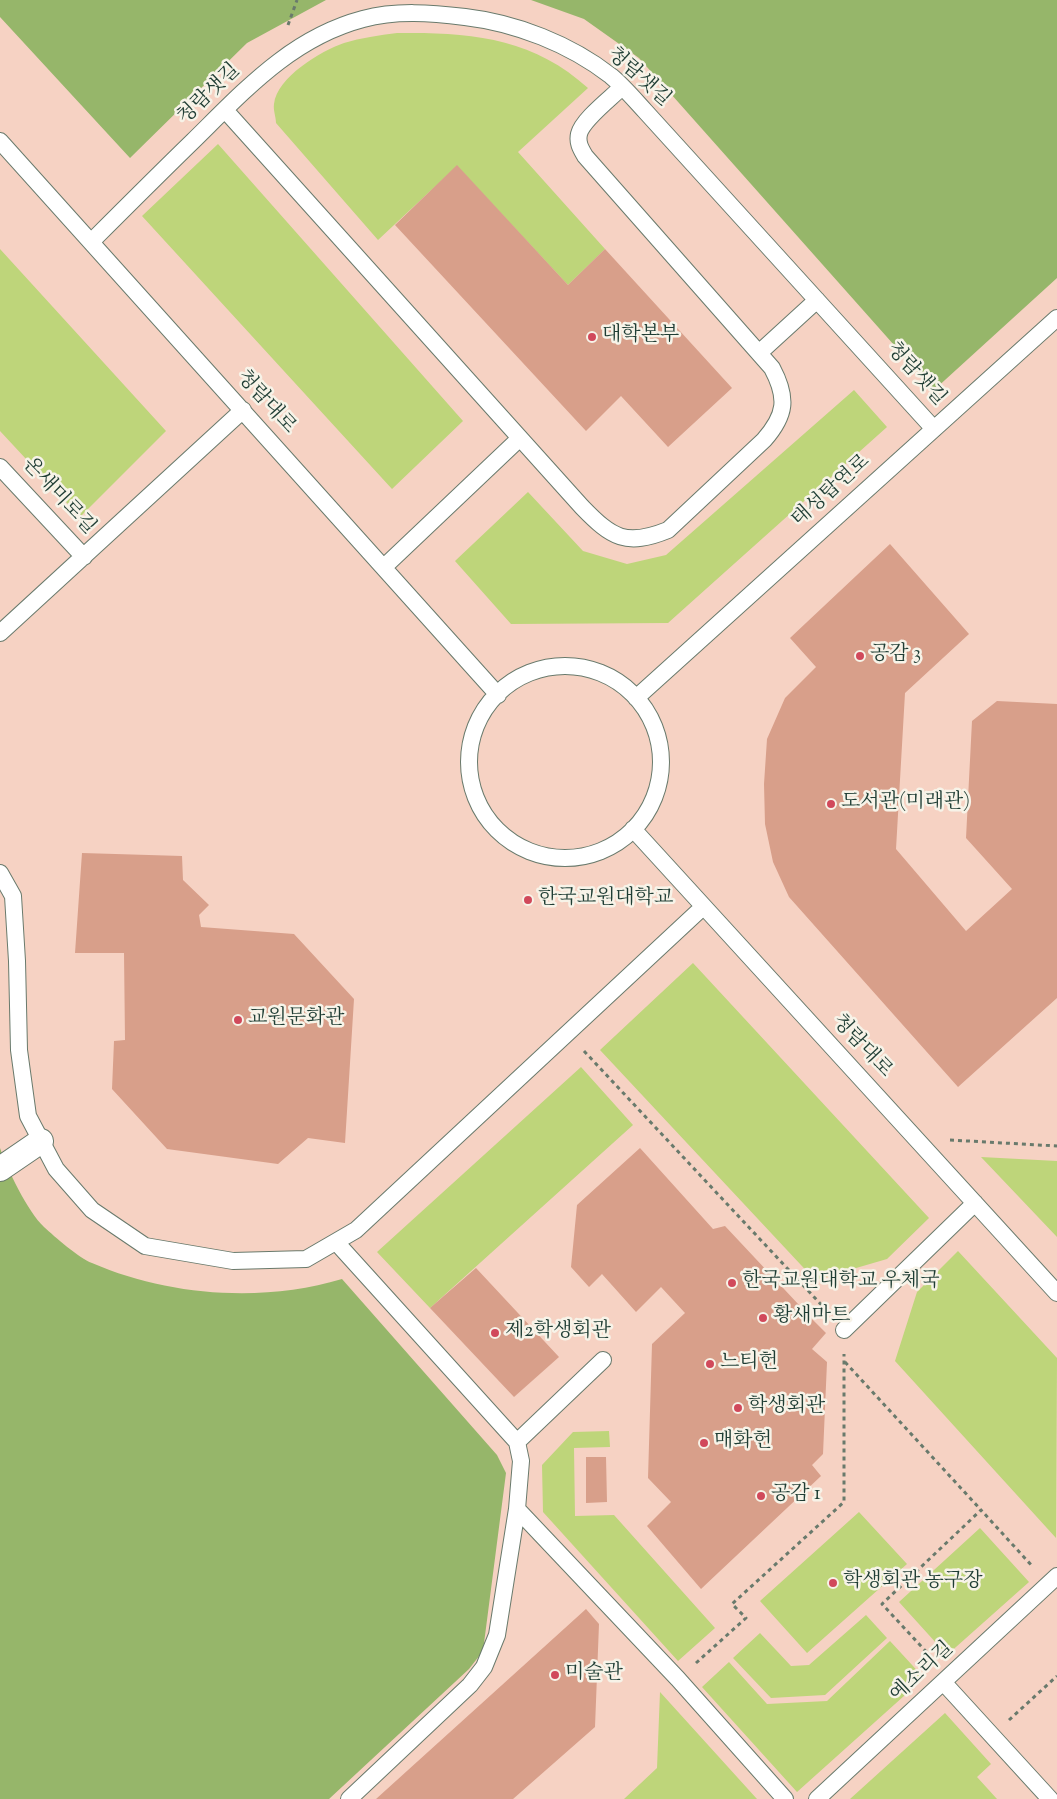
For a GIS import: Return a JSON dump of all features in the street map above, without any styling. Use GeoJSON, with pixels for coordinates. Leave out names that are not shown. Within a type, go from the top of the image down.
{"type":"FeatureCollection","features":[{"type":"Feature","properties":{"kind":"street"},"geometry":{"type":"LineString","coordinates":[[0,1169],[41,1141]]}},
{"type":"Feature","properties":{"kind":"lane","name":"청람샛길"},"geometry":{"type":"LineString","coordinates":[[91,242],[272,65],[319,36],[363,19],[398,13],[442,14],[480,19],[524,31],[569,49],[611,76],[934,429]]}},
{"type":"Feature","properties":{"kind":"lane"},"geometry":{"type":"LineString","coordinates":[[225,110],[582,507],[613,535],[628,540],[648,538],[668,530],[776,426],[783,410],[783,394],[772,368],[760,353],[585,156],[579,144],[579,132],[586,122],[622,87]]}},
{"type":"Feature","properties":{"kind":"lane","name":"청람대로"},"geometry":{"type":"LineString","coordinates":[[0,141],[498,695]]}},
{"type":"Feature","properties":{"kind":"lane"},"geometry":{"type":"LineString","coordinates":[[760,353],[817,300]]}},
{"type":"Feature","properties":{"kind":"lane","name":"태성탑연로"},"geometry":{"type":"LineString","coordinates":[[636,698],[1057,318]]}},
{"type":"Feature","properties":{"kind":"lane"},"geometry":{"type":"LineString","coordinates":[[0,633],[243,410]]}},
{"type":"Feature","properties":{"kind":"lane"},"geometry":{"type":"LineString","coordinates":[[384,567],[520,438]]}},
{"type":"Feature","properties":{"kind":"lane","name":"온새미로길"},"geometry":{"type":"LineString","coordinates":[[0,467],[84,557]]}},
{"type":"Feature","properties":{"kind":"lane"},"geometry":{"type":"LineString","coordinates":[[553,666],[591,668],[624,685],[636,698],[649,714],[661,750],[659,788],[642,822],[614,846],[578,858],[540,856],[506,839],[482,810],[469,774],[472,736],[488,703],[517,678],[553,666]]}},
{"type":"Feature","properties":{"kind":"lane","name":"청람대로"},"geometry":{"type":"LineString","coordinates":[[633,829],[1057,1293]]}},
{"type":"Feature","properties":{"kind":"lane"},"geometry":{"type":"LineString","coordinates":[[0,873],[13,896],[18,961],[19,1050],[28,1116],[56,1170],[92,1210],[145,1246],[233,1261],[306,1259],[356,1230],[703,907]]}},
{"type":"Feature","properties":{"kind":"lane"},"geometry":{"type":"LineString","coordinates":[[844,1330],[975,1204]]}},
{"type":"Feature","properties":{"kind":"lane"},"geometry":{"type":"LineString","coordinates":[[336,1242],[517,1442],[521,1461],[517,1510],[497,1635],[484,1667],[470,1685],[349,1799]]}},
{"type":"Feature","properties":{"kind":"lane"},"geometry":{"type":"LineString","coordinates":[[517,1442],[603,1360]]}},
{"type":"Feature","properties":{"kind":"lane"},"geometry":{"type":"LineString","coordinates":[[517,1510],[678,1679],[785,1799]]}},
{"type":"Feature","properties":{"kind":"lane","name":"예소리길"},"geometry":{"type":"LineString","coordinates":[[817,1799],[1053,1580]]}},
{"type":"Feature","properties":{"kind":"lane"},"geometry":{"type":"LineString","coordinates":[[947,1680],[992,1736],[1050,1799]]}},
{"type":"Feature","properties":{"kind":"path"},"geometry":{"type":"LineString","coordinates":[[568,1034],[844,1330],[844,1502],[732,1604],[746,1618],[692,1667]]}},
{"type":"Feature","properties":{"kind":"path"},"geometry":{"type":"LineString","coordinates":[[915,1138],[1057,1146]]}},
{"type":"Feature","properties":{"kind":"path"},"geometry":{"type":"LineString","coordinates":[[844,1361],[981,1510],[1053,1580]]}},
{"type":"Feature","properties":{"kind":"path"},"geometry":{"type":"LineString","coordinates":[[947,1680],[882,1604],[981,1510]]}},
{"type":"Feature","properties":{"kind":"path"},"geometry":{"type":"LineString","coordinates":[[992,1736],[1057,1676]]}},
{"type":"Feature","properties":{"kind":"shaded area","name":"한국교원대학교"},"geometry":{"type":"Polygon","coordinates":[[[0,0],[1057,0],[1057,1799],[0,1799],[0,0]]]}},
{"type":"Feature","properties":{"kind":"green space"},"geometry":{"type":"Polygon","coordinates":[[[0,0],[326,0],[247,43],[130,158],[0,17],[0,0]]]}},
{"type":"Feature","properties":{"kind":"green space"},"geometry":{"type":"Polygon","coordinates":[[[531,0],[1057,0],[1057,278],[934,390],[639,58],[584,19],[531,0]]]}},
{"type":"Feature","properties":{"kind":"green space"},"geometry":{"type":"Polygon","coordinates":[[[397,33],[449,34],[498,41],[522,48],[545,58],[567,71],[588,88],[518,152],[605,249],[568,285],[457,166],[378,240],[276,123],[274,106],[277,94],[291,75],[302,66],[324,52],[344,43],[397,33]]]}},
{"type":"Feature","properties":{"kind":"green space"},"geometry":{"type":"Polygon","coordinates":[[[218,144],[463,421],[392,489],[142,216],[218,144]]]}},
{"type":"Feature","properties":{"kind":"green space"},"geometry":{"type":"Polygon","coordinates":[[[0,249],[166,431],[80,517],[0,431],[0,249]]]}},
{"type":"Feature","properties":{"kind":"green space"},"geometry":{"type":"Polygon","coordinates":[[[854,390],[887,427],[668,623],[511,624],[455,561],[528,492],[583,551],[627,564],[666,555],[854,390]]]}},
{"type":"Feature","properties":{"kind":"green space"},"geometry":{"type":"Polygon","coordinates":[[[693,963],[929,1218],[887,1259],[815,1280],[600,1050],[693,963]]]}},
{"type":"Feature","properties":{"kind":"green space"},"geometry":{"type":"Polygon","coordinates":[[[581,1067],[633,1125],[430,1308],[377,1252],[581,1067]]]}},
{"type":"Feature","properties":{"kind":"green space"},"geometry":{"type":"Polygon","coordinates":[[[0,1148],[19,1190],[38,1220],[67,1247],[92,1263],[152,1283],[216,1292],[280,1291],[312,1287],[342,1279],[497,1455],[506,1473],[483,1651],[469,1669],[329,1799],[0,1799],[0,1148]]]}},
{"type":"Feature","properties":{"kind":"green space"},"geometry":{"type":"Polygon","coordinates":[[[981,1157],[1057,1161],[1057,1237],[981,1157]]]}},
{"type":"Feature","properties":{"kind":"green space"},"geometry":{"type":"Polygon","coordinates":[[[958,1251],[1057,1358],[1056,1538],[895,1361],[917,1292],[958,1251]]]}},
{"type":"Feature","properties":{"kind":"green space"},"geometry":{"type":"Polygon","coordinates":[[[609,1431],[610,1447],[574,1448],[575,1516],[614,1515],[715,1628],[678,1661],[543,1512],[542,1465],[573,1432],[609,1431]]]}},
{"type":"Feature","properties":{"kind":"green space","name":"학생회관 농구장"},"geometry":{"type":"Polygon","coordinates":[[[859,1512],[907,1564],[807,1653],[760,1601],[859,1512]]]}},
{"type":"Feature","properties":{"kind":"green space"},"geometry":{"type":"Polygon","coordinates":[[[980,1528],[1029,1582],[947,1655],[899,1602],[980,1528]]]}},
{"type":"Feature","properties":{"kind":"green space"},"geometry":{"type":"Polygon","coordinates":[[[866,1615],[887,1638],[825,1695],[771,1698],[733,1658],[760,1633],[791,1666],[809,1665],[866,1615]]]}},
{"type":"Feature","properties":{"kind":"green space"},"geometry":{"type":"Polygon","coordinates":[[[890,1641],[924,1678],[797,1792],[702,1687],[729,1662],[767,1704],[827,1701],[890,1641]]]}},
{"type":"Feature","properties":{"kind":"green space"},"geometry":{"type":"Polygon","coordinates":[[[660,1692],[757,1799],[624,1799],[657,1768],[660,1692]]]}},
{"type":"Feature","properties":{"kind":"green space"},"geometry":{"type":"Polygon","coordinates":[[[945,1713],[991,1764],[977,1777],[997,1799],[850,1799],[945,1713]]]}},
{"type":"Feature","properties":{"kind":"building","name":"대학본부"},"geometry":{"type":"Polygon","coordinates":[[[457,165],[568,285],[605,249],[732,388],[668,447],[621,396],[586,431],[395,225],[457,165]]]}},
{"type":"Feature","properties":{"kind":"building","name":"도서관(미래관)"},"geometry":{"type":"Polygon","coordinates":[[[890,544],[969,634],[905,693],[896,849],[966,931],[1012,889],[966,838],[972,721],[997,701],[1057,704],[1057,998],[958,1087],[789,897],[773,862],[765,824],[764,784],[767,739],[785,698],[816,667],[790,638],[890,544]]]}},
{"type":"Feature","properties":{"kind":"building","name":"교원문화관"},"geometry":{"type":"Polygon","coordinates":[[[82,853],[182,856],[183,880],[209,905],[199,915],[201,927],[294,934],[354,999],[345,1143],[308,1138],[278,1164],[167,1149],[112,1089],[114,1041],[125,1040],[124,953],[75,953],[82,853]]]}},
{"type":"Feature","properties":{"kind":"building","name":"학생회관"},"geometry":{"type":"Polygon","coordinates":[[[640,1148],[713,1229],[725,1226],[799,1305],[797,1313],[805,1322],[811,1318],[826,1333],[812,1349],[827,1362],[823,1454],[812,1465],[821,1476],[701,1589],[647,1526],[671,1502],[648,1478],[652,1344],[685,1313],[661,1287],[636,1312],[602,1274],[589,1287],[571,1267],[577,1205],[640,1148]]]}},
{"type":"Feature","properties":{"kind":"building","name":"제2학생회관"},"geometry":{"type":"Polygon","coordinates":[[[476,1268],[559,1357],[514,1397],[430,1308],[476,1268]]]}},
{"type":"Feature","properties":{"kind":"building"},"geometry":{"type":"Polygon","coordinates":[[[586,1457],[606,1457],[607,1502],[586,1503],[586,1457]]]}},
{"type":"Feature","properties":{"kind":"building","name":"미술관"},"geometry":{"type":"Polygon","coordinates":[[[586,1609],[599,1624],[595,1727],[513,1799],[376,1799],[586,1609]]]}},
{"type":"Feature","properties":{"kind":"place","name":"대학본부"},"geometry":{"type":"Point","coordinates":[592,337]}},
{"type":"Feature","properties":{"kind":"place","name":"공감 3"},"geometry":{"type":"Point","coordinates":[860,656]}},
{"type":"Feature","properties":{"kind":"place","name":"도서관(미래관)"},"geometry":{"type":"Point","coordinates":[831,804]}},
{"type":"Feature","properties":{"kind":"place","name":"한국교원대학교"},"geometry":{"type":"Point","coordinates":[528,900]}},
{"type":"Feature","properties":{"kind":"place","name":"교원문화관"},"geometry":{"type":"Point","coordinates":[238,1020]}},
{"type":"Feature","properties":{"kind":"place","name":"한국교원대학교 우체국"},"geometry":{"type":"Point","coordinates":[732,1283]}},
{"type":"Feature","properties":{"kind":"place","name":"황새마트"},"geometry":{"type":"Point","coordinates":[763,1318]}},
{"type":"Feature","properties":{"kind":"place","name":"제2학생회관"},"geometry":{"type":"Point","coordinates":[495,1333]}},
{"type":"Feature","properties":{"kind":"place","name":"느티헌"},"geometry":{"type":"Point","coordinates":[710,1364]}},
{"type":"Feature","properties":{"kind":"place","name":"학생회관"},"geometry":{"type":"Point","coordinates":[738,1408]}},
{"type":"Feature","properties":{"kind":"place","name":"매화헌"},"geometry":{"type":"Point","coordinates":[704,1443]}},
{"type":"Feature","properties":{"kind":"place","name":"공감 1"},"geometry":{"type":"Point","coordinates":[761,1496]}},
{"type":"Feature","properties":{"kind":"place","name":"학생회관 농구장"},"geometry":{"type":"Point","coordinates":[833,1583]}},
{"type":"Feature","properties":{"kind":"place","name":"미술관"},"geometry":{"type":"Point","coordinates":[555,1675]}}]}
